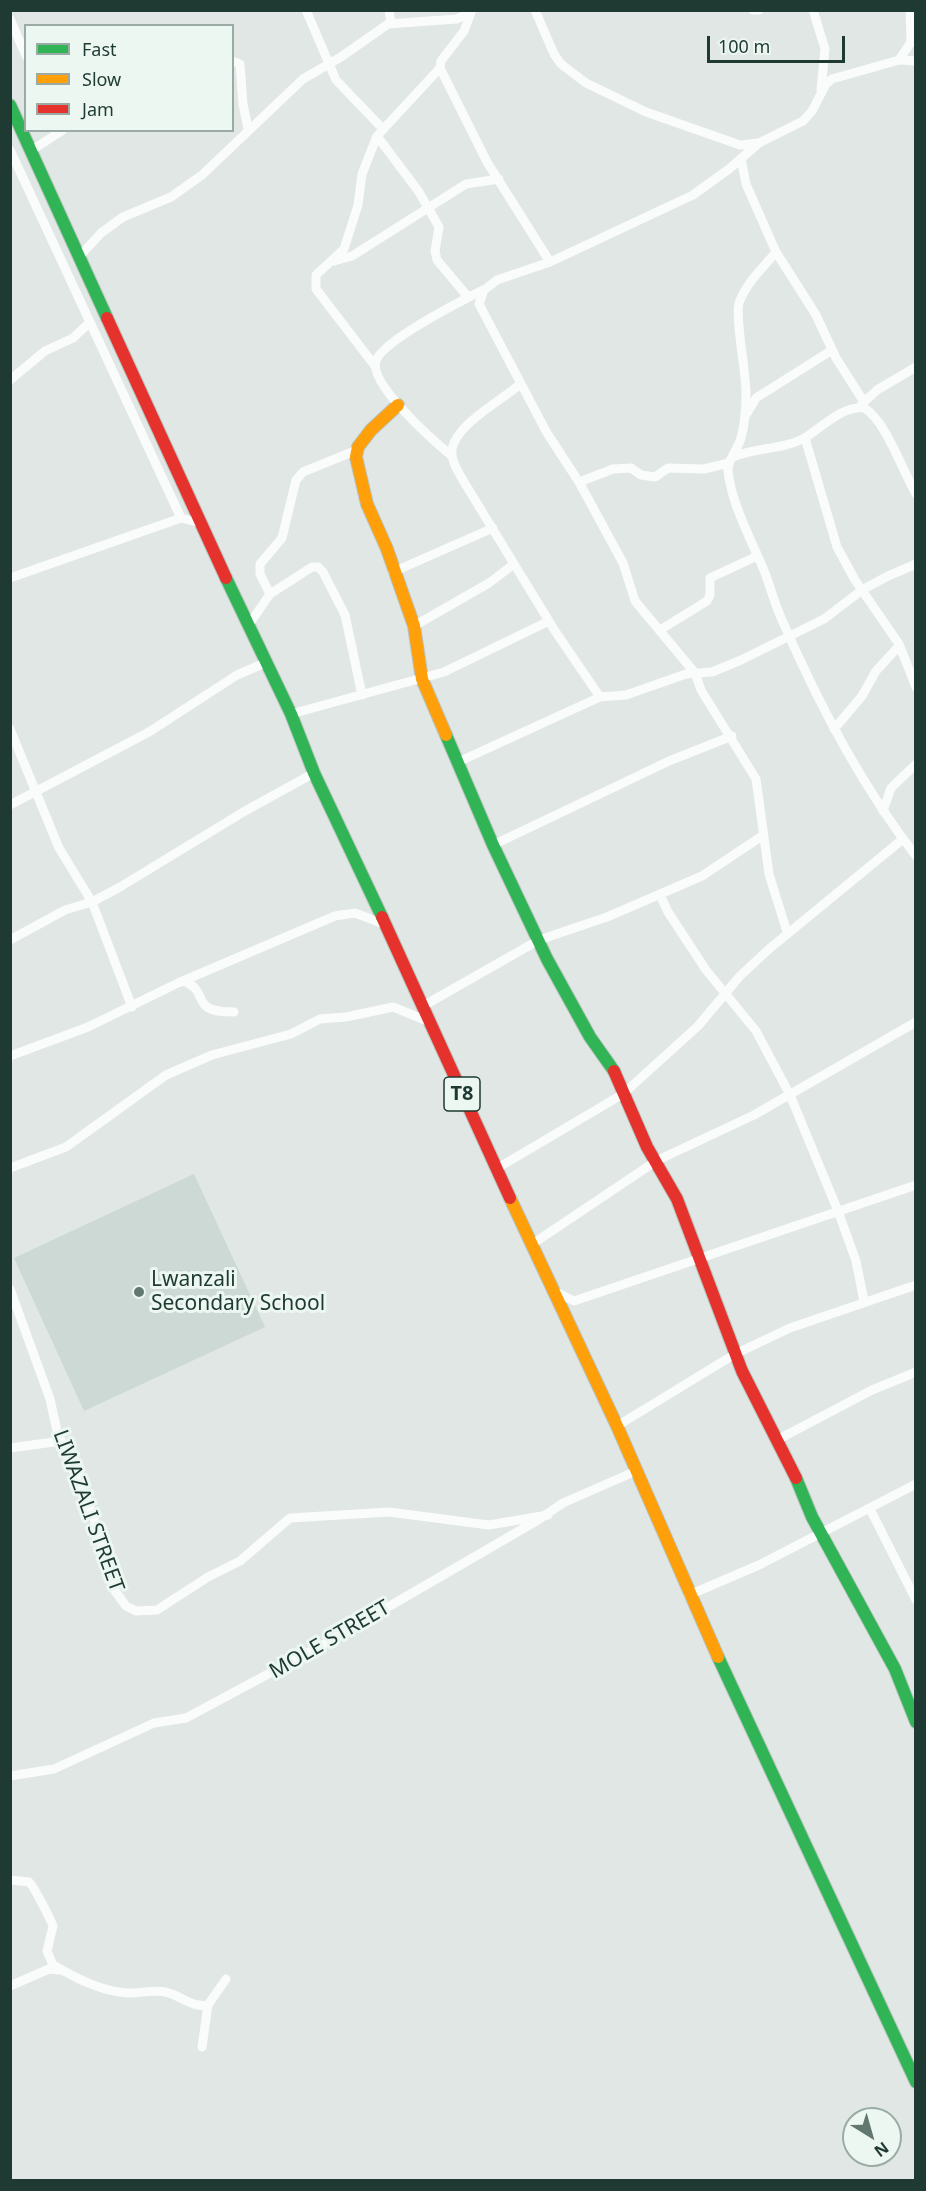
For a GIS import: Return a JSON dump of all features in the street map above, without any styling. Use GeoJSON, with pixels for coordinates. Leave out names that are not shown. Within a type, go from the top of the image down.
{"type":"FeatureCollection","features":[{"type":"Feature","properties":{"kind":"main road","name":"T8"},"geometry":{"type":"LineString","coordinates":[[10,105],[265,663],[291,714],[314,772],[431,1022],[549,1286],[617,1426],[690,1595],[911,2061],[915,2082]]}},
{"type":"Feature","properties":{"kind":"main road"},"geometry":{"type":"LineString","coordinates":[[398,405],[371,430],[357,450],[356,457],[363,492],[387,549],[393,573],[414,626],[422,679],[493,845],[539,940],[590,1037],[612,1068],[656,1161],[677,1198],[735,1354],[820,1532],[895,1669],[915,1722]]}},
{"type":"Feature","properties":{"kind":"street"},"geometry":{"type":"LineString","coordinates":[[306,10],[328,66],[344,90],[380,132],[439,227],[435,251],[437,260],[468,297]]}},
{"type":"Feature","properties":{"kind":"street"},"geometry":{"type":"LineString","coordinates":[[389,10],[391,23]]}},
{"type":"Feature","properties":{"kind":"street"},"geometry":{"type":"LineString","coordinates":[[535,10],[561,64],[599,91],[646,112],[725,141],[748,146],[759,143],[803,121],[832,79],[899,60],[915,61]]}},
{"type":"Feature","properties":{"kind":"street"},"geometry":{"type":"LineString","coordinates":[[753,10],[759,10]]}},
{"type":"Feature","properties":{"kind":"street"},"geometry":{"type":"LineString","coordinates":[[813,10],[825,49],[821,92]]}},
{"type":"Feature","properties":{"kind":"street"},"geometry":{"type":"LineString","coordinates":[[899,60],[912,47],[910,10]]}},
{"type":"Feature","properties":{"kind":"street"},"geometry":{"type":"LineString","coordinates":[[79,256],[100,233],[123,217],[171,197],[202,175],[303,79],[328,66],[391,23],[457,19],[472,11]]}},
{"type":"Feature","properties":{"kind":"street"},"geometry":{"type":"LineString","coordinates":[[472,11],[464,32],[441,61],[440,68],[487,162],[550,261]]}},
{"type":"Feature","properties":{"kind":"street"},"geometry":{"type":"LineString","coordinates":[[10,19],[24,51]]}},
{"type":"Feature","properties":{"kind":"street"},"geometry":{"type":"LineString","coordinates":[[234,62],[240,64],[243,104],[248,129]]}},
{"type":"Feature","properties":{"kind":"street"},"geometry":{"type":"LineString","coordinates":[[440,68],[380,132],[362,174],[358,206],[350,235],[344,249],[315,275],[316,289],[375,366],[398,405],[426,435],[452,456],[464,482],[549,621],[600,697]]}},
{"type":"Feature","properties":{"kind":"street"},"geometry":{"type":"LineString","coordinates":[[32,150],[60,132]]}},
{"type":"Feature","properties":{"kind":"street"},"geometry":{"type":"LineString","coordinates":[[375,366],[379,356],[389,347],[424,322],[484,290],[497,280],[550,261],[693,195],[759,143]]}},
{"type":"Feature","properties":{"kind":"street"},"geometry":{"type":"LineString","coordinates":[[10,150],[88,324],[181,518]]}},
{"type":"Feature","properties":{"kind":"street"},"geometry":{"type":"LineString","coordinates":[[741,158],[746,184],[776,252],[816,315],[862,405],[876,418],[915,494]]}},
{"type":"Feature","properties":{"kind":"street"},"geometry":{"type":"LineString","coordinates":[[329,262],[352,256],[466,184],[498,179]]}},
{"type":"Feature","properties":{"kind":"street"},"geometry":{"type":"LineString","coordinates":[[745,417],[745,374],[739,304],[751,281],[776,252]]}},
{"type":"Feature","properties":{"kind":"street"},"geometry":{"type":"LineString","coordinates":[[484,290],[479,300],[481,310],[547,433],[579,482],[624,563],[635,601],[695,674],[706,697],[732,736],[756,779],[762,836],[775,897],[787,932]]}},
{"type":"Feature","properties":{"kind":"street"},"geometry":{"type":"LineString","coordinates":[[10,380],[45,351],[73,338],[88,324]]}},
{"type":"Feature","properties":{"kind":"street"},"geometry":{"type":"LineString","coordinates":[[832,350],[756,398],[745,417],[731,460],[730,481],[747,534],[789,636],[834,729],[858,775],[915,856]]}},
{"type":"Feature","properties":{"kind":"street"},"geometry":{"type":"LineString","coordinates":[[579,482],[613,469],[632,468],[641,475],[655,477],[666,468],[704,469],[759,448],[805,438],[843,413],[862,405],[877,390],[915,367]]}},
{"type":"Feature","properties":{"kind":"street"},"geometry":{"type":"LineString","coordinates":[[452,456],[458,436],[466,427],[520,384]]}},
{"type":"Feature","properties":{"kind":"street"},"geometry":{"type":"LineString","coordinates":[[805,438],[813,460],[832,535],[862,591],[899,646],[915,687]]}},
{"type":"Feature","properties":{"kind":"street"},"geometry":{"type":"LineString","coordinates":[[270,594],[260,574],[260,564],[282,538],[296,480],[303,472],[357,450]]}},
{"type":"Feature","properties":{"kind":"street"},"geometry":{"type":"LineString","coordinates":[[10,578],[181,518],[201,523]]}},
{"type":"Feature","properties":{"kind":"street"},"geometry":{"type":"LineString","coordinates":[[393,573],[493,528]]}},
{"type":"Feature","properties":{"kind":"street"},"geometry":{"type":"LineString","coordinates":[[660,630],[707,602],[710,595],[708,581],[710,578],[757,556]]}},
{"type":"Feature","properties":{"kind":"street"},"geometry":{"type":"LineString","coordinates":[[414,626],[489,583],[514,564]]}},
{"type":"Feature","properties":{"kind":"street"},"geometry":{"type":"LineString","coordinates":[[458,762],[600,697],[626,695],[695,674],[720,669],[824,619],[862,591],[915,564]]}},
{"type":"Feature","properties":{"kind":"street"},"geometry":{"type":"LineString","coordinates":[[248,626],[270,594],[312,567],[318,567],[323,572],[345,615],[362,695]]}},
{"type":"Feature","properties":{"kind":"street"},"geometry":{"type":"LineString","coordinates":[[291,714],[422,679],[466,663],[549,621]]}},
{"type":"Feature","properties":{"kind":"street"},"geometry":{"type":"LineString","coordinates":[[834,729],[862,696],[876,671],[899,646]]}},
{"type":"Feature","properties":{"kind":"street"},"geometry":{"type":"LineString","coordinates":[[10,805],[167,721],[237,675],[265,663]]}},
{"type":"Feature","properties":{"kind":"street"},"geometry":{"type":"LineString","coordinates":[[10,729],[62,855],[92,902],[132,1007]]}},
{"type":"Feature","properties":{"kind":"street"},"geometry":{"type":"LineString","coordinates":[[493,845],[669,761],[732,736]]}},
{"type":"Feature","properties":{"kind":"street"},"geometry":{"type":"LineString","coordinates":[[883,811],[891,788],[915,764]]}},
{"type":"Feature","properties":{"kind":"street"},"geometry":{"type":"LineString","coordinates":[[10,940],[65,910],[92,902],[314,772]]}},
{"type":"Feature","properties":{"kind":"street"},"geometry":{"type":"LineString","coordinates":[[423,1006],[539,940],[660,895],[718,866],[762,836]]}},
{"type":"Feature","properties":{"kind":"street"},"geometry":{"type":"LineString","coordinates":[[496,1168],[623,1094],[698,1026],[726,993],[787,932],[903,839]]}},
{"type":"Feature","properties":{"kind":"street"},"geometry":{"type":"LineString","coordinates":[[660,895],[688,944],[756,1032],[790,1095],[856,1261],[864,1301]]}},
{"type":"Feature","properties":{"kind":"street"},"geometry":{"type":"LineString","coordinates":[[10,1056],[132,1007],[184,981],[349,912],[365,915],[387,926]]}},
{"type":"Feature","properties":{"kind":"street"},"geometry":{"type":"LineString","coordinates":[[184,981],[191,985],[201,1003],[209,1010],[234,1012]]}},
{"type":"Feature","properties":{"kind":"street"},"geometry":{"type":"LineString","coordinates":[[10,1168],[66,1147],[166,1075],[212,1055],[291,1034],[320,1019],[346,1017],[393,1007],[431,1022]]}},
{"type":"Feature","properties":{"kind":"street"},"geometry":{"type":"LineString","coordinates":[[531,1245],[656,1161],[734,1126],[915,1022]]}},
{"type":"Feature","properties":{"kind":"street"},"geometry":{"type":"LineString","coordinates":[[549,1286],[565,1299],[574,1301],[915,1185]]}},
{"type":"Feature","properties":{"kind":"street"},"geometry":{"type":"LineString","coordinates":[[617,1426],[735,1354],[790,1328],[915,1285]]}},
{"type":"Feature","properties":{"kind":"street","name":"LIWAZALI STREET"},"geometry":{"type":"LineString","coordinates":[[10,1289],[50,1399],[61,1441],[93,1515],[115,1591],[126,1606],[136,1611],[157,1610],[208,1577],[240,1561],[290,1518],[389,1512],[489,1526],[548,1515]]}},
{"type":"Feature","properties":{"kind":"street"},"geometry":{"type":"LineString","coordinates":[[777,1440],[825,1418],[872,1390],[915,1372]]}},
{"type":"Feature","properties":{"kind":"street"},"geometry":{"type":"LineString","coordinates":[[10,1448],[61,1441]]}},
{"type":"Feature","properties":{"kind":"street","name":"MOLE STREET"},"geometry":{"type":"LineString","coordinates":[[10,1776],[54,1769],[154,1723],[186,1718],[326,1643],[548,1515],[562,1503],[636,1471]]}},
{"type":"Feature","properties":{"kind":"street"},"geometry":{"type":"LineString","coordinates":[[690,1595],[759,1565],[915,1484]]}},
{"type":"Feature","properties":{"kind":"street"},"geometry":{"type":"LineString","coordinates":[[870,1509],[915,1600]]}},
{"type":"Feature","properties":{"kind":"street"},"geometry":{"type":"LineString","coordinates":[[10,1881],[29,1882],[34,1887],[53,1926],[48,1958],[51,1964],[60,1970],[95,1985],[127,1993],[162,1991],[177,1995],[197,2006],[208,2005]]}},
{"type":"Feature","properties":{"kind":"street"},"geometry":{"type":"LineString","coordinates":[[10,1986],[49,1970],[60,1970]]}},
{"type":"Feature","properties":{"kind":"street"},"geometry":{"type":"LineString","coordinates":[[202,2047],[208,2005],[226,1979]]}},
{"type":"Feature","properties":{"kind":"shaded area","name":"Lwanzali Secondary School"},"geometry":{"type":"Polygon","coordinates":[[[194,1174],[265,1327],[84,1411],[14,1258],[194,1174]]]}},
{"type":"Feature","properties":{"kind":"traffic: fast"},"geometry":{"type":"LineString","coordinates":[[10,105],[107,318]]}},
{"type":"Feature","properties":{"kind":"traffic: fast"},"geometry":{"type":"LineString","coordinates":[[226,578],[291,714],[314,773],[382,917]]}},
{"type":"Feature","properties":{"kind":"traffic: fast"},"geometry":{"type":"LineString","coordinates":[[446,735],[493,845],[547,959],[590,1037],[614,1071]]}},
{"type":"Feature","properties":{"kind":"traffic: fast"},"geometry":{"type":"LineString","coordinates":[[796,1478],[812,1517],[895,1669],[916,1722]]}},
{"type":"Feature","properties":{"kind":"traffic: fast"},"geometry":{"type":"LineString","coordinates":[[718,1657],[916,2082]]}},
{"type":"Feature","properties":{"kind":"traffic: slow"},"geometry":{"type":"LineString","coordinates":[[398,405],[371,430],[358,447],[356,457],[367,504],[387,549],[414,626],[422,679],[446,735]]}},
{"type":"Feature","properties":{"kind":"traffic: slow"},"geometry":{"type":"LineString","coordinates":[[510,1198],[617,1426],[718,1657]]}},
{"type":"Feature","properties":{"kind":"traffic: jam"},"geometry":{"type":"LineString","coordinates":[[107,318],[226,578]]}},
{"type":"Feature","properties":{"kind":"traffic: jam"},"geometry":{"type":"LineString","coordinates":[[382,917],[510,1198]]}},
{"type":"Feature","properties":{"kind":"traffic: jam"},"geometry":{"type":"LineString","coordinates":[[614,1071],[647,1147],[677,1199],[742,1371],[796,1478]]}},
{"type":"Feature","properties":{"kind":"place","name":"Lwanzali Secondary School"},"geometry":{"type":"Point","coordinates":[139,1292]}}]}
